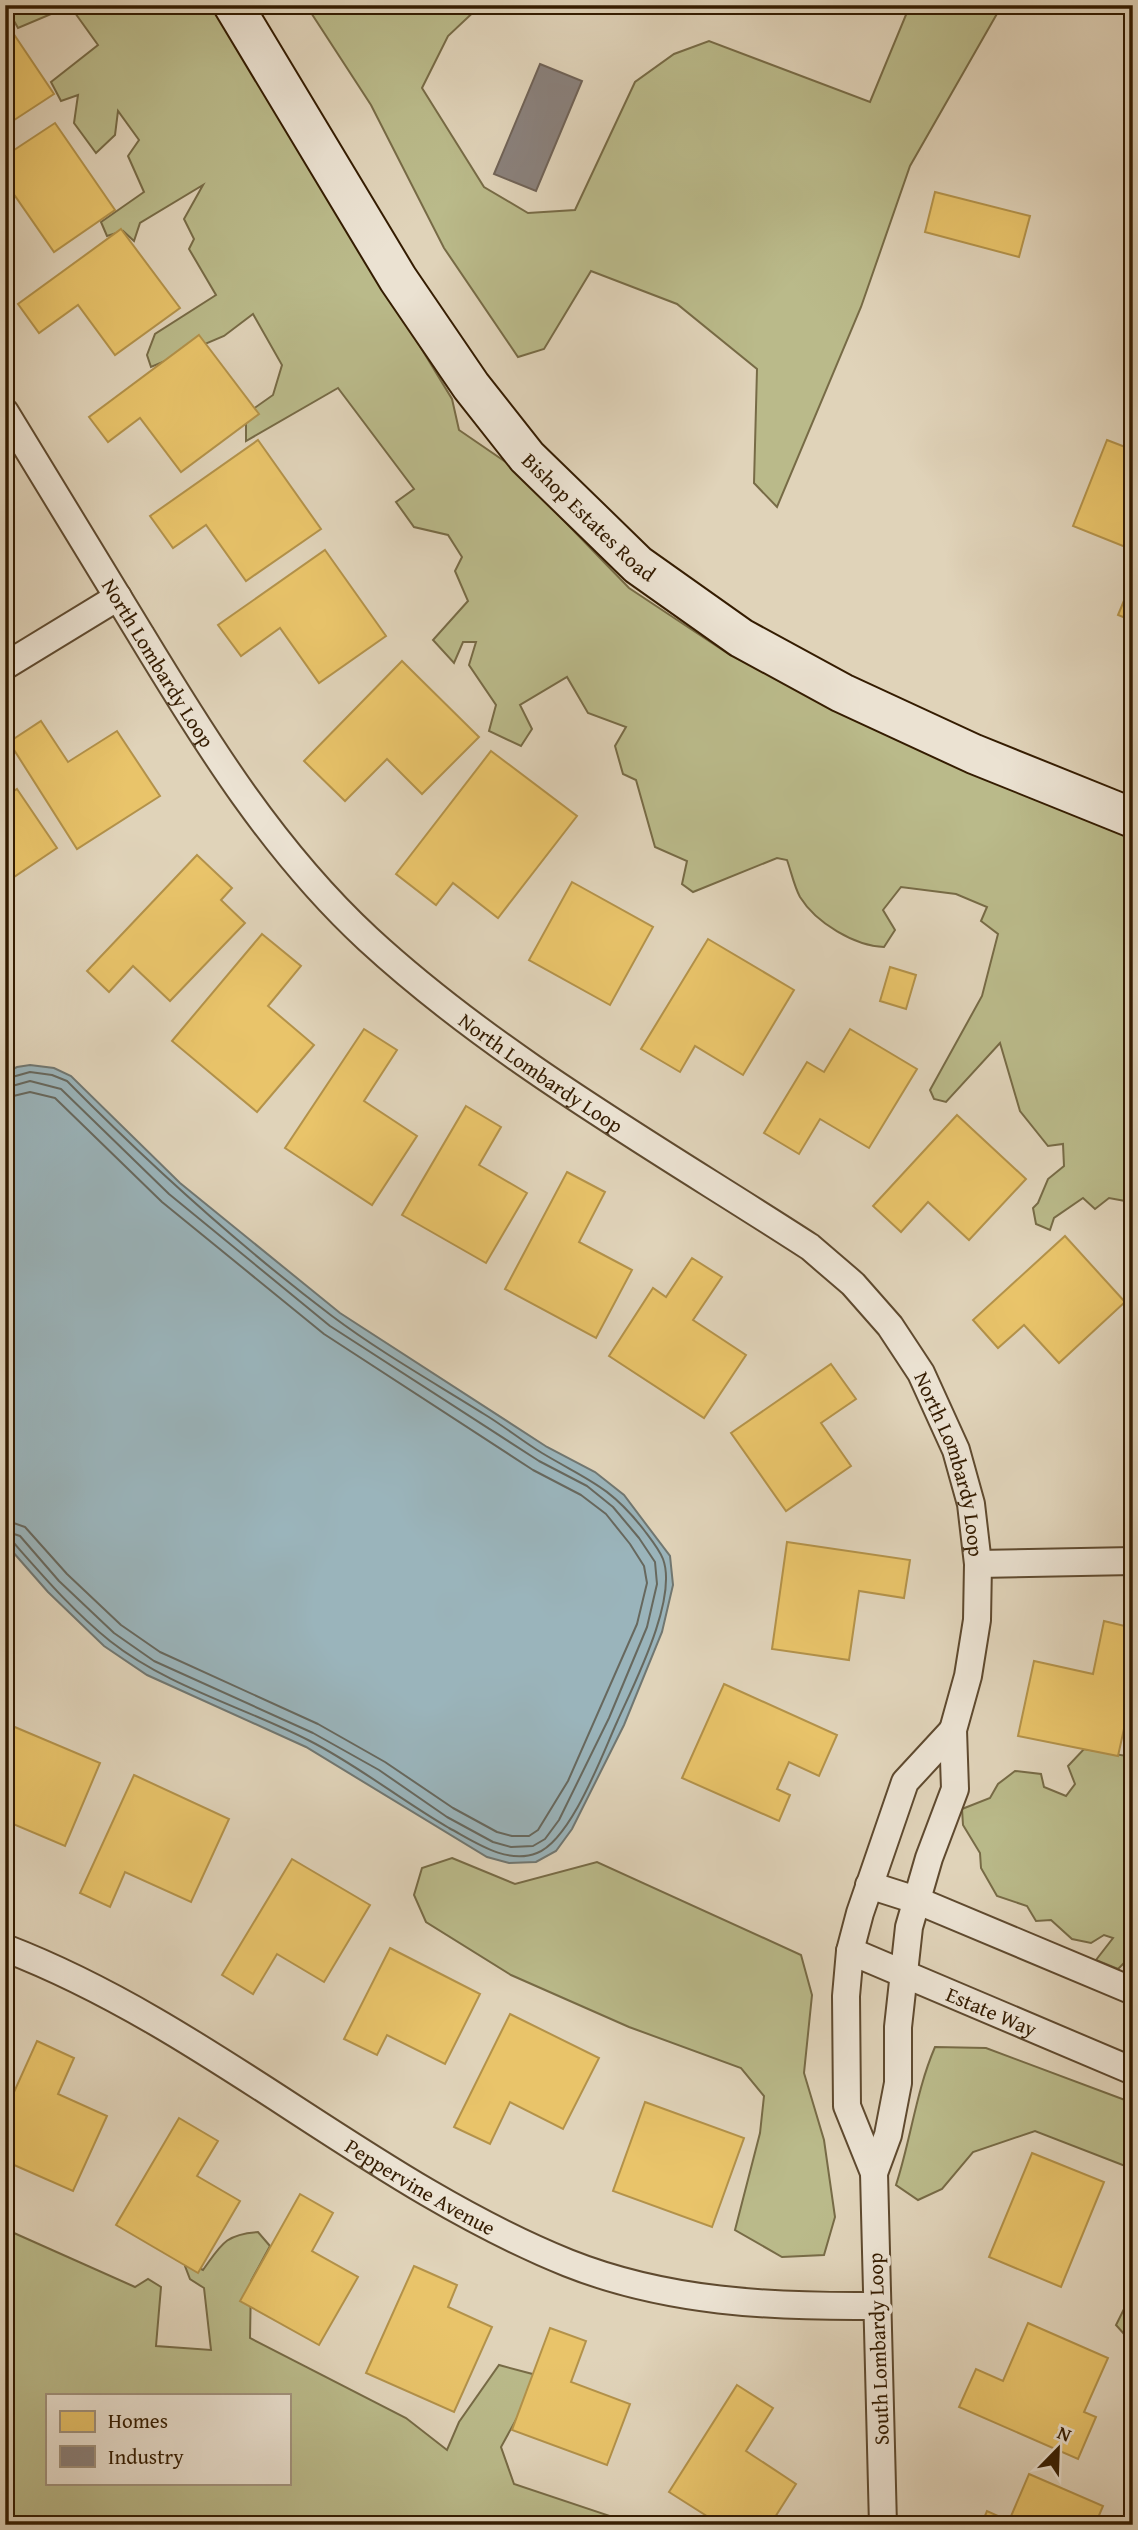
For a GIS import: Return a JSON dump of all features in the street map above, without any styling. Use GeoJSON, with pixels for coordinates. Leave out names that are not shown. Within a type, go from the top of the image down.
{"type":"FeatureCollection","features":[{"type":"Feature","properties":{"kind":"street","name":"Bishop Estates Road"},"geometry":{"type":"LineString","coordinates":[[233,5],[398,279],[471,386],[527,457],[638,565],[741,638],[842,693],[974,754],[1133,818]]}},
{"type":"Feature","properties":{"kind":"street","name":"North Lombardy Loop"},"geometry":{"type":"LineString","coordinates":[[5,412],[206,742],[254,811],[308,876],[366,937],[429,993],[497,1044],[810,1247],[853,1284],[890,1326],[934,1398],[956,1450],[967,1490],[978,1564],[974,1643],[953,1730],[955,1789],[909,1927]]}},
{"type":"Feature","properties":{"kind":"street"},"geometry":{"type":"LineString","coordinates":[[5,666],[118,597]]}},
{"type":"Feature","properties":{"kind":"street"},"geometry":{"type":"LineString","coordinates":[[978,1564],[1133,1561]]}},
{"type":"Feature","properties":{"kind":"street","name":"North Lombardy Loop"},"geometry":{"type":"LineString","coordinates":[[860,1913],[905,1782],[953,1730]]}},
{"type":"Feature","properties":{"kind":"street"},"geometry":{"type":"LineString","coordinates":[[869,1885],[916,1900],[1133,1991]]}},
{"type":"Feature","properties":{"kind":"street","name":"South Lombardy Loop"},"geometry":{"type":"LineString","coordinates":[[860,1913],[850,1951],[846,1996],[847,2106],[874,2173]]}},
{"type":"Feature","properties":{"kind":"street","name":"South Lombardy Loop"},"geometry":{"type":"LineString","coordinates":[[883,2525],[875,2306],[874,2173],[888,2135],[898,2083],[898,2027],[909,1927]]}},
{"type":"Feature","properties":{"kind":"street","name":"Peppervine Avenue"},"geometry":{"type":"LineString","coordinates":[[5,1948],[112,1997],[186,2037],[493,2230],[570,2264],[652,2288],[721,2301],[790,2307],[875,2306]]}},
{"type":"Feature","properties":{"kind":"street","name":"Estate Way"},"geometry":{"type":"LineString","coordinates":[[850,1951],[1133,2071]]}},
{"type":"Feature","properties":{"kind":"green space"},"geometry":{"type":"Polygon","coordinates":[[[5,5],[213,5],[452,399],[459,430],[510,465],[629,588],[730,655],[902,737],[1133,836],[1133,1214],[1125,1201],[1109,1198],[1095,1209],[1083,1198],[1054,1218],[1050,1230],[1036,1224],[1033,1208],[1038,1203],[1048,1179],[1064,1166],[1063,1144],[1048,1146],[1020,1111],[1000,1043],[946,1102],[934,1099],[930,1090],[982,996],[998,934],[981,921],[987,907],[956,894],[901,887],[883,910],[895,930],[884,947],[849,938],[816,916],[800,897],[787,860],[777,858],[693,892],[682,884],[687,861],[655,847],[636,780],[623,774],[615,746],[626,727],[588,713],[567,677],[520,705],[532,729],[521,746],[489,731],[496,705],[469,665],[476,642],[463,642],[454,663],[433,640],[468,601],[455,571],[462,557],[448,535],[414,527],[396,502],[414,489],[338,388],[246,441],[246,414],[273,395],[282,365],[253,314],[224,336],[151,367],[147,355],[155,334],[216,295],[189,249],[194,239],[184,219],[203,185],[140,223],[134,241],[123,231],[107,236],[101,222],[144,192],[128,156],[139,140],[118,111],[115,135],[96,153],[74,123],[78,95],[61,101],[51,82],[98,45],[70,6],[18,28],[5,5]]]}},
{"type":"Feature","properties":{"kind":"green space"},"geometry":{"type":"Polygon","coordinates":[[[306,5],[481,5],[448,36],[422,88],[484,187],[528,213],[575,210],[635,82],[674,54],[709,41],[870,102],[910,5],[1002,5],[910,166],[861,307],[777,507],[754,483],[757,369],[677,304],[591,271],[544,349],[518,357],[444,248],[371,105],[306,5]]]}},
{"type":"Feature","properties":{"kind":"green space"},"geometry":{"type":"Polygon","coordinates":[[[1084,1749],[1133,1757],[1133,1954],[1118,1969],[1096,1960],[1113,1938],[1104,1935],[1091,1943],[1072,1939],[1051,1920],[1036,1921],[1027,1906],[997,1896],[981,1868],[980,1853],[963,1825],[962,1809],[990,1798],[998,1784],[1015,1771],[1041,1774],[1044,1787],[1066,1796],[1075,1784],[1068,1766],[1084,1749]]]}},
{"type":"Feature","properties":{"kind":"green space"},"geometry":{"type":"Polygon","coordinates":[[[452,1858],[515,1884],[597,1862],[801,1955],[812,1995],[804,2073],[824,2140],[835,2217],[824,2255],[782,2257],[735,2230],[760,2133],[764,2096],[741,2068],[629,2027],[511,1975],[426,1922],[414,1895],[422,1868],[452,1858]]]}},
{"type":"Feature","properties":{"kind":"green space"},"geometry":{"type":"Polygon","coordinates":[[[935,2047],[986,2048],[1133,2103],[1133,2169],[1035,2131],[973,2152],[942,2189],[918,2200],[896,2185],[923,2081],[935,2047]]]}},
{"type":"Feature","properties":{"kind":"green space"},"geometry":{"type":"Polygon","coordinates":[[[5,2229],[135,2287],[148,2279],[161,2287],[156,2346],[211,2350],[204,2288],[190,2279],[185,2266],[187,2262],[203,2270],[225,2242],[238,2235],[258,2232],[270,2246],[251,2281],[250,2338],[406,2418],[447,2450],[459,2422],[499,2365],[540,2376],[501,2447],[514,2484],[619,2519],[625,2525],[5,2525],[5,2229]]]}},
{"type":"Feature","properties":{"kind":"green space"},"geometry":{"type":"Polygon","coordinates":[[[1133,2291],[1133,2344],[1116,2325],[1133,2291]]]}},
{"type":"Feature","properties":{"kind":"water"},"geometry":{"type":"Polygon","coordinates":[[[30,1065],[54,1068],[71,1076],[180,1183],[340,1313],[547,1447],[595,1472],[624,1495],[670,1556],[673,1585],[662,1632],[624,1725],[572,1829],[556,1851],[536,1862],[509,1863],[487,1857],[306,1747],[147,1675],[104,1646],[48,1592],[5,1543],[5,1073],[30,1065]]]}},
{"type":"Feature","properties":{"kind":"building: Homes"},"geometry":{"type":"Polygon","coordinates":[[[5,21],[54,94],[5,126],[5,21]]]}},
{"type":"Feature","properties":{"kind":"building: Homes"},"geometry":{"type":"Polygon","coordinates":[[[55,123],[115,210],[54,252],[15,196],[5,203],[5,156],[55,123]]]}},
{"type":"Feature","properties":{"kind":"building: Homes"},"geometry":{"type":"Polygon","coordinates":[[[935,192],[1030,216],[1019,257],[925,232],[935,192]]]}},
{"type":"Feature","properties":{"kind":"building: Homes"},"geometry":{"type":"Polygon","coordinates":[[[121,229],[180,308],[115,355],[78,305],[39,333],[18,304],[121,229]]]}},
{"type":"Feature","properties":{"kind":"building: Homes"},"geometry":{"type":"Polygon","coordinates":[[[199,335],[259,414],[181,472],[140,418],[108,442],[89,417],[199,335]]]}},
{"type":"Feature","properties":{"kind":"building: Homes"},"geometry":{"type":"Polygon","coordinates":[[[258,440],[321,529],[246,581],[206,525],[173,548],[150,516],[258,440]]]}},
{"type":"Feature","properties":{"kind":"building: Homes"},"geometry":{"type":"Polygon","coordinates":[[[1107,440],[1133,450],[1133,550],[1073,526],[1107,440]]]}},
{"type":"Feature","properties":{"kind":"building: Homes"},"geometry":{"type":"Polygon","coordinates":[[[325,550],[386,636],[319,683],[280,628],[241,656],[218,625],[325,550]]]}},
{"type":"Feature","properties":{"kind":"building: Homes"},"geometry":{"type":"Polygon","coordinates":[[[1133,579],[1133,621],[1118,615],[1133,579]]]}},
{"type":"Feature","properties":{"kind":"building: Homes"},"geometry":{"type":"Polygon","coordinates":[[[402,661],[479,737],[422,794],[387,759],[345,801],[304,761],[402,661]]]}},
{"type":"Feature","properties":{"kind":"building: Homes"},"geometry":{"type":"Polygon","coordinates":[[[41,721],[68,762],[117,731],[160,796],[77,849],[9,742],[41,721]]]}},
{"type":"Feature","properties":{"kind":"building: Homes"},"geometry":{"type":"Polygon","coordinates":[[[491,751],[577,816],[498,918],[453,883],[436,905],[396,874],[491,751]]]}},
{"type":"Feature","properties":{"kind":"building: Homes"},"geometry":{"type":"Polygon","coordinates":[[[17,789],[57,848],[5,883],[5,797],[17,789]]]}},
{"type":"Feature","properties":{"kind":"building: Homes"},"geometry":{"type":"Polygon","coordinates":[[[197,855],[232,888],[221,900],[245,923],[170,1001],[133,966],[109,992],[87,971],[197,855]]]}},
{"type":"Feature","properties":{"kind":"building: Homes"},"geometry":{"type":"Polygon","coordinates":[[[572,882],[653,927],[610,1005],[529,960],[572,882]]]}},
{"type":"Feature","properties":{"kind":"building: Homes"},"geometry":{"type":"Polygon","coordinates":[[[262,934],[301,966],[268,1006],[314,1045],[257,1112],[172,1041],[262,934]]]}},
{"type":"Feature","properties":{"kind":"building: Homes"},"geometry":{"type":"Polygon","coordinates":[[[708,939],[794,990],[743,1075],[695,1046],[680,1072],[641,1049],[708,939]]]}},
{"type":"Feature","properties":{"kind":"building: Homes"},"geometry":{"type":"Polygon","coordinates":[[[890,967],[916,975],[906,1009],[880,1001],[890,967]]]}},
{"type":"Feature","properties":{"kind":"building: Homes"},"geometry":{"type":"Polygon","coordinates":[[[364,1029],[397,1050],[364,1101],[417,1136],[372,1205],[285,1148],[364,1029]]]}},
{"type":"Feature","properties":{"kind":"building: Homes"},"geometry":{"type":"Polygon","coordinates":[[[850,1029],[917,1069],[869,1148],[820,1119],[799,1154],[764,1133],[807,1062],[824,1072],[850,1029]]]}},
{"type":"Feature","properties":{"kind":"building: Homes"},"geometry":{"type":"Polygon","coordinates":[[[466,1106],[501,1127],[479,1165],[527,1193],[486,1263],[402,1215],[466,1106]]]}},
{"type":"Feature","properties":{"kind":"building: Homes"},"geometry":{"type":"Polygon","coordinates":[[[957,1115],[1026,1179],[969,1240],[928,1202],[901,1232],[873,1206],[957,1115]]]}},
{"type":"Feature","properties":{"kind":"building: Homes"},"geometry":{"type":"Polygon","coordinates":[[[567,1172],[605,1192],[579,1242],[632,1270],[596,1338],[505,1289],[567,1172]]]}},
{"type":"Feature","properties":{"kind":"building: Homes"},"geometry":{"type":"Polygon","coordinates":[[[1065,1236],[1125,1302],[1059,1363],[1024,1325],[998,1348],[973,1320],[1065,1236]]]}},
{"type":"Feature","properties":{"kind":"building: Homes"},"geometry":{"type":"Polygon","coordinates":[[[692,1258],[722,1277],[693,1320],[746,1355],[704,1418],[609,1356],[653,1288],[666,1297],[692,1258]]]}},
{"type":"Feature","properties":{"kind":"building: Homes"},"geometry":{"type":"Polygon","coordinates":[[[831,1364],[856,1399],[821,1423],[851,1466],[786,1511],[731,1433],[831,1364]]]}},
{"type":"Feature","properties":{"kind":"building: Homes"},"geometry":{"type":"Polygon","coordinates":[[[1133,1399],[1133,1429],[1126,1428],[1133,1399]]]}},
{"type":"Feature","properties":{"kind":"building: Homes"},"geometry":{"type":"Polygon","coordinates":[[[787,1542],[910,1560],[904,1598],[859,1591],[849,1660],[772,1649],[787,1542]]]}},
{"type":"Feature","properties":{"kind":"building: Homes"},"geometry":{"type":"Polygon","coordinates":[[[1104,1621],[1133,1628],[1133,1688],[1118,1756],[1018,1736],[1034,1661],[1093,1674],[1104,1621]]]}},
{"type":"Feature","properties":{"kind":"building: Homes"},"geometry":{"type":"Polygon","coordinates":[[[724,1684],[837,1735],[819,1776],[789,1762],[777,1789],[790,1795],[779,1821],[682,1778],[724,1684]]]}},
{"type":"Feature","properties":{"kind":"building: Homes"},"geometry":{"type":"Polygon","coordinates":[[[10,1725],[100,1763],[65,1846],[11,1823],[5,1837],[5,1738],[10,1725]]]}},
{"type":"Feature","properties":{"kind":"building: Homes"},"geometry":{"type":"Polygon","coordinates":[[[134,1775],[229,1819],[191,1902],[125,1872],[110,1907],[80,1893],[134,1775]]]}},
{"type":"Feature","properties":{"kind":"building: Homes"},"geometry":{"type":"Polygon","coordinates":[[[292,1859],[370,1905],[324,1982],[277,1954],[253,1994],[222,1975],[292,1859]]]}},
{"type":"Feature","properties":{"kind":"building: Homes"},"geometry":{"type":"Polygon","coordinates":[[[390,1948],[480,1994],[445,2064],[387,2035],[377,2055],[344,2039],[390,1948]]]}},
{"type":"Feature","properties":{"kind":"building: Homes"},"geometry":{"type":"Polygon","coordinates":[[[510,2014],[599,2058],[563,2129],[510,2102],[490,2144],[454,2127],[510,2014]]]}},
{"type":"Feature","properties":{"kind":"building: Homes"},"geometry":{"type":"Polygon","coordinates":[[[37,2041],[74,2058],[58,2094],[107,2116],[73,2191],[5,2161],[5,2112],[37,2041]]]}},
{"type":"Feature","properties":{"kind":"building: Homes"},"geometry":{"type":"Polygon","coordinates":[[[645,2102],[744,2138],[712,2227],[613,2191],[645,2102]]]}},
{"type":"Feature","properties":{"kind":"building: Homes"},"geometry":{"type":"Polygon","coordinates":[[[179,2118],[218,2141],[197,2176],[240,2201],[198,2273],[116,2225],[179,2118]]]}},
{"type":"Feature","properties":{"kind":"building: Homes"},"geometry":{"type":"Polygon","coordinates":[[[1032,2153],[1104,2182],[1061,2287],[989,2257],[1032,2153]]]}},
{"type":"Feature","properties":{"kind":"building: Homes"},"geometry":{"type":"Polygon","coordinates":[[[300,2194],[333,2213],[312,2251],[358,2277],[319,2345],[240,2301],[300,2194]]]}},
{"type":"Feature","properties":{"kind":"building: Homes"},"geometry":{"type":"Polygon","coordinates":[[[414,2266],[457,2285],[448,2307],[492,2327],[454,2412],[366,2373],[414,2266]]]}},
{"type":"Feature","properties":{"kind":"building: Homes"},"geometry":{"type":"Polygon","coordinates":[[[1028,2323],[1108,2358],[1084,2412],[1096,2417],[1078,2459],[959,2407],[976,2369],[1003,2381],[1028,2323]]]}},
{"type":"Feature","properties":{"kind":"building: Homes"},"geometry":{"type":"Polygon","coordinates":[[[550,2328],[586,2341],[571,2382],[630,2404],[607,2465],[512,2430],[550,2328]]]}},
{"type":"Feature","properties":{"kind":"building: Homes"},"geometry":{"type":"Polygon","coordinates":[[[737,2385],[773,2408],[746,2451],[796,2484],[770,2525],[721,2525],[669,2492],[737,2385]]]}},
{"type":"Feature","properties":{"kind":"building: Homes"},"geometry":{"type":"Polygon","coordinates":[[[1029,2474],[1103,2506],[1095,2525],[981,2525],[987,2511],[1009,2521],[1029,2474]]]}},
{"type":"Feature","properties":{"kind":"building: Industry"},"geometry":{"type":"Polygon","coordinates":[[[540,64],[582,81],[536,191],[494,174],[540,64]]]}}]}
